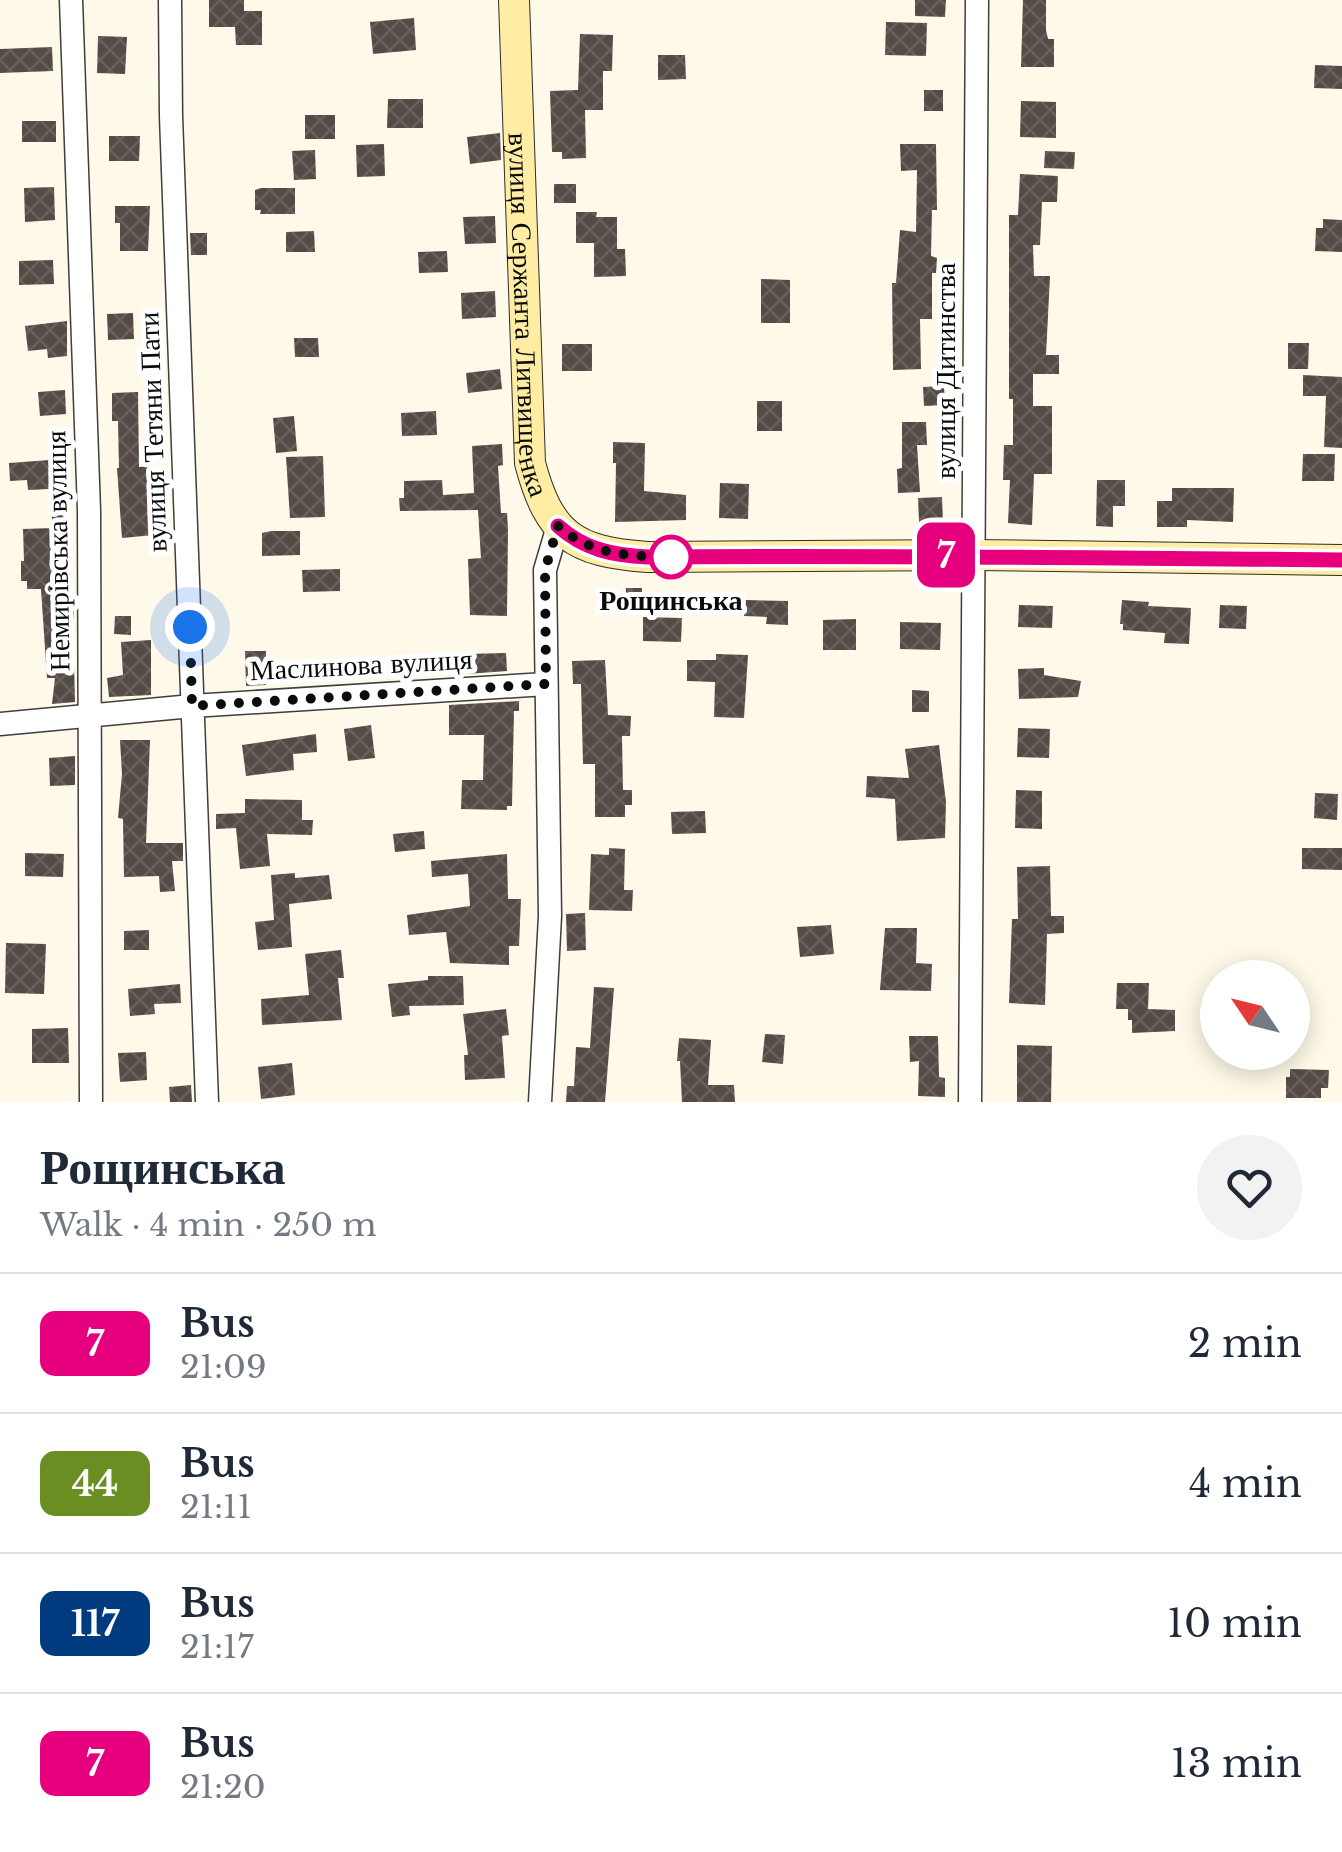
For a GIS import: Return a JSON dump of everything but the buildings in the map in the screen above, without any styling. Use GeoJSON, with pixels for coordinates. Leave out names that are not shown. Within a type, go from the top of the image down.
{"type":"FeatureCollection","features":[{"type":"Feature","properties":{"kind":"main road","name":"вулиця Сержанта Литвищенка"},"geometry":{"type":"LineString","coordinates":[[514,0],[530,463],[539,498],[558,526]]}},
{"type":"Feature","properties":{"kind":"main road"},"geometry":{"type":"LineString","coordinates":[[558,526],[594,550],[634,556],[1342,560]]}},
{"type":"Feature","properties":{"kind":"street","name":"Немирівська вулиця"},"geometry":{"type":"LineString","coordinates":[[71,0],[89,511],[91,1102]]}},
{"type":"Feature","properties":{"kind":"street","name":"вулиця Тетяни Пати"},"geometry":{"type":"LineString","coordinates":[[170,0],[208,1102]]}},
{"type":"Feature","properties":{"kind":"street","name":"вулиця Дитинства"},"geometry":{"type":"LineString","coordinates":[[970,1102],[977,0]]}},
{"type":"Feature","properties":{"kind":"street","name":"вулиця Сержанта Литвищенка"},"geometry":{"type":"LineString","coordinates":[[540,1102],[550,916],[545,570],[558,526]]}},
{"type":"Feature","properties":{"kind":"street","name":"Маслинова вулиця"},"geometry":{"type":"LineString","coordinates":[[0,724],[192,706],[546,684]]}},
{"type":"Feature","properties":{"kind":"bus line","name":"7"},"geometry":{"type":"LineString","coordinates":[[558,526],[594,550],[648,557],[975,555],[1342,560]]}},
{"type":"Feature","properties":{"kind":"place","name":"Рощинська"},"geometry":{"type":"Point","coordinates":[671,557]}},
{"type":"Feature","properties":{"kind":"route"},"geometry":{"type":"LineString","coordinates":[[190,627],[192,706],[546,684],[545,570],[558,526],[594,550],[648,557],[684,556],[671,557]]}}]}
